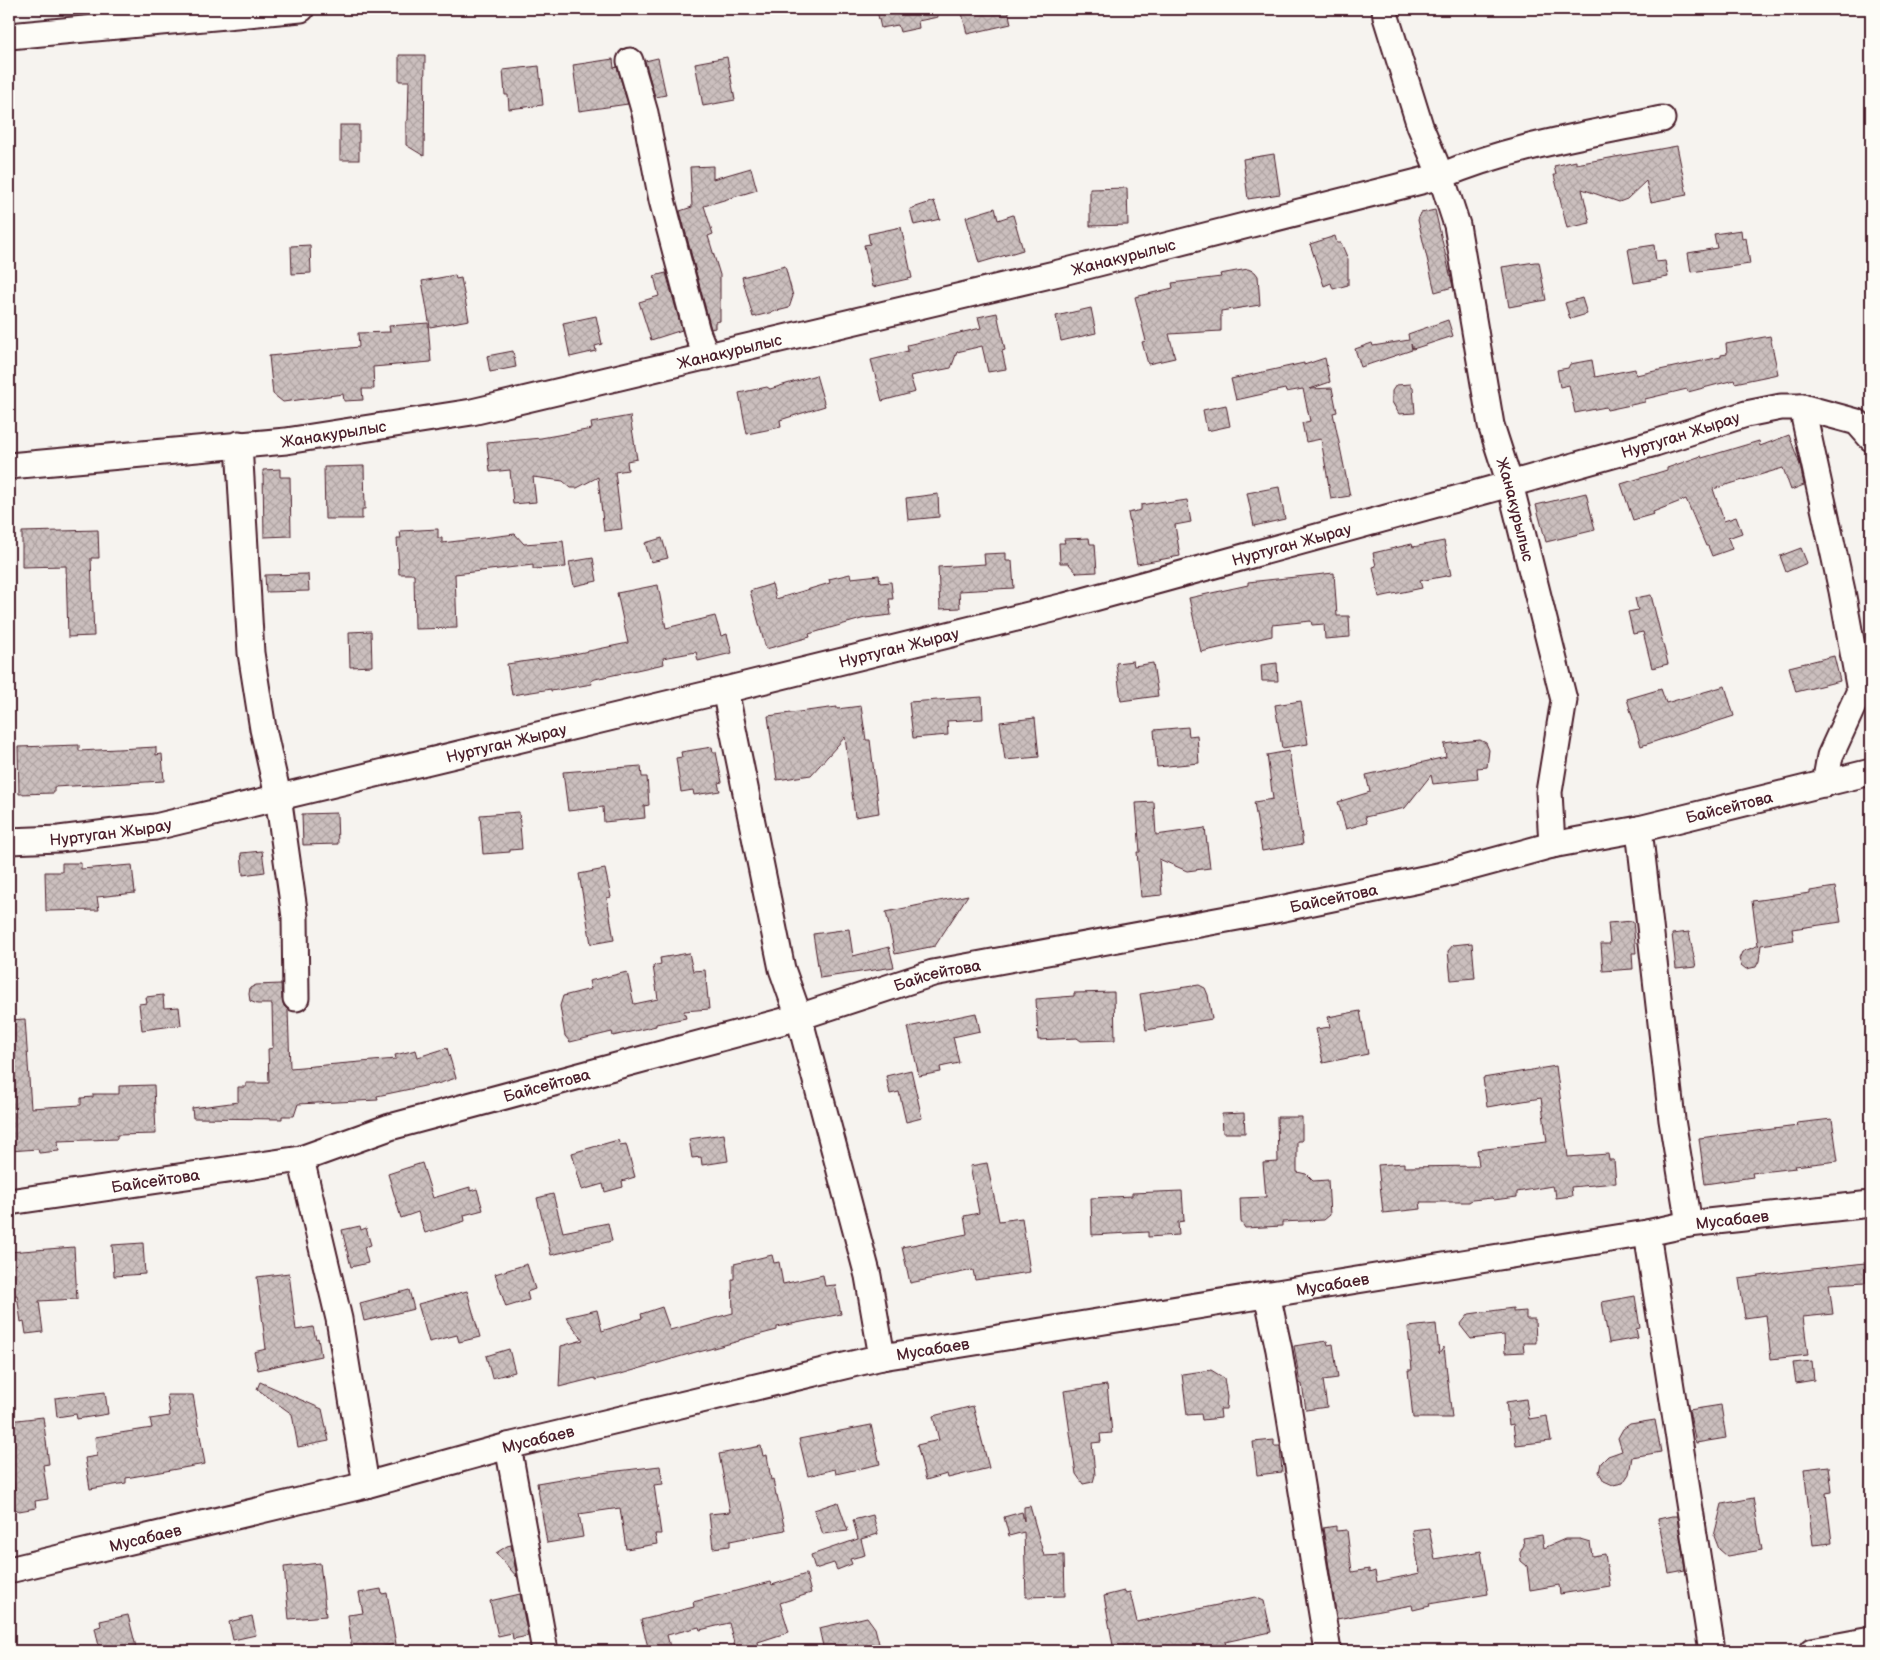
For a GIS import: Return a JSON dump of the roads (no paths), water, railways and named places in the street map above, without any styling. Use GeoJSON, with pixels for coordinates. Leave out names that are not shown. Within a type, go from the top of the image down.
{"type":"FeatureCollection","features":[{"type":"Feature","properties":{"kind":"street"},"geometry":{"type":"LineString","coordinates":[[9,36],[301,9]]}},
{"type":"Feature","properties":{"kind":"street","name":"Жанакурылыс"},"geometry":{"type":"LineString","coordinates":[[1385,9],[1420,126],[1441,176],[1457,225],[1491,425],[1510,484],[1564,700],[1549,792],[1552,845]]}},
{"type":"Feature","properties":{"kind":"street"},"geometry":{"type":"LineString","coordinates":[[630,61],[645,113],[664,209],[697,332],[707,357]]}},
{"type":"Feature","properties":{"kind":"street","name":"Жанакурылыс"},"geometry":{"type":"LineString","coordinates":[[9,466],[286,441],[472,412],[1068,271],[1441,176],[1475,162],[1513,151],[1662,119]]}},
{"type":"Feature","properties":{"kind":"street"},"geometry":{"type":"LineString","coordinates":[[1860,690],[1842,591],[1791,407],[1856,422],[1871,438]]}},
{"type":"Feature","properties":{"kind":"street","name":"Нуртуган Жырау"},"geometry":{"type":"LineString","coordinates":[[9,841],[59,839],[156,826],[725,690],[1065,606],[1510,484],[1655,443],[1746,414],[1791,407]]}},
{"type":"Feature","properties":{"kind":"street"},"geometry":{"type":"LineString","coordinates":[[239,444],[251,653],[263,729],[278,796],[295,917],[296,998]]}},
{"type":"Feature","properties":{"kind":"street"},"geometry":{"type":"LineString","coordinates":[[1825,784],[1830,756],[1871,666]]}},
{"type":"Feature","properties":{"kind":"street"},"geometry":{"type":"LineString","coordinates":[[725,690],[782,969],[799,1017],[868,1276],[882,1357]]}},
{"type":"Feature","properties":{"kind":"street","name":"Байсейтова"},"geometry":{"type":"LineString","coordinates":[[9,1202],[302,1159],[390,1127],[799,1017],[933,973],[1265,912],[1438,876],[1552,845],[1639,829],[1871,772]]}},
{"type":"Feature","properties":{"kind":"street"},"geometry":{"type":"LineString","coordinates":[[1639,829],[1672,1120],[1689,1224]]}},
{"type":"Feature","properties":{"kind":"street"},"geometry":{"type":"LineString","coordinates":[[302,1159],[339,1319],[366,1485]]}},
{"type":"Feature","properties":{"kind":"street","name":"Мусабаев"},"geometry":{"type":"LineString","coordinates":[[9,1570],[366,1485],[508,1446],[882,1357],[1648,1233],[1689,1224],[1871,1204]]}},
{"type":"Feature","properties":{"kind":"street"},"geometry":{"type":"LineString","coordinates":[[1648,1233],[1712,1651]]}},
{"type":"Feature","properties":{"kind":"street"},"geometry":{"type":"LineString","coordinates":[[1267,1294],[1279,1350],[1328,1651]]}},
{"type":"Feature","properties":{"kind":"street"},"geometry":{"type":"LineString","coordinates":[[508,1446],[545,1651]]}},
{"type":"Feature","properties":{"kind":"street"},"geometry":{"type":"LineString","coordinates":[[1812,1651],[1871,1640]]}}]}
